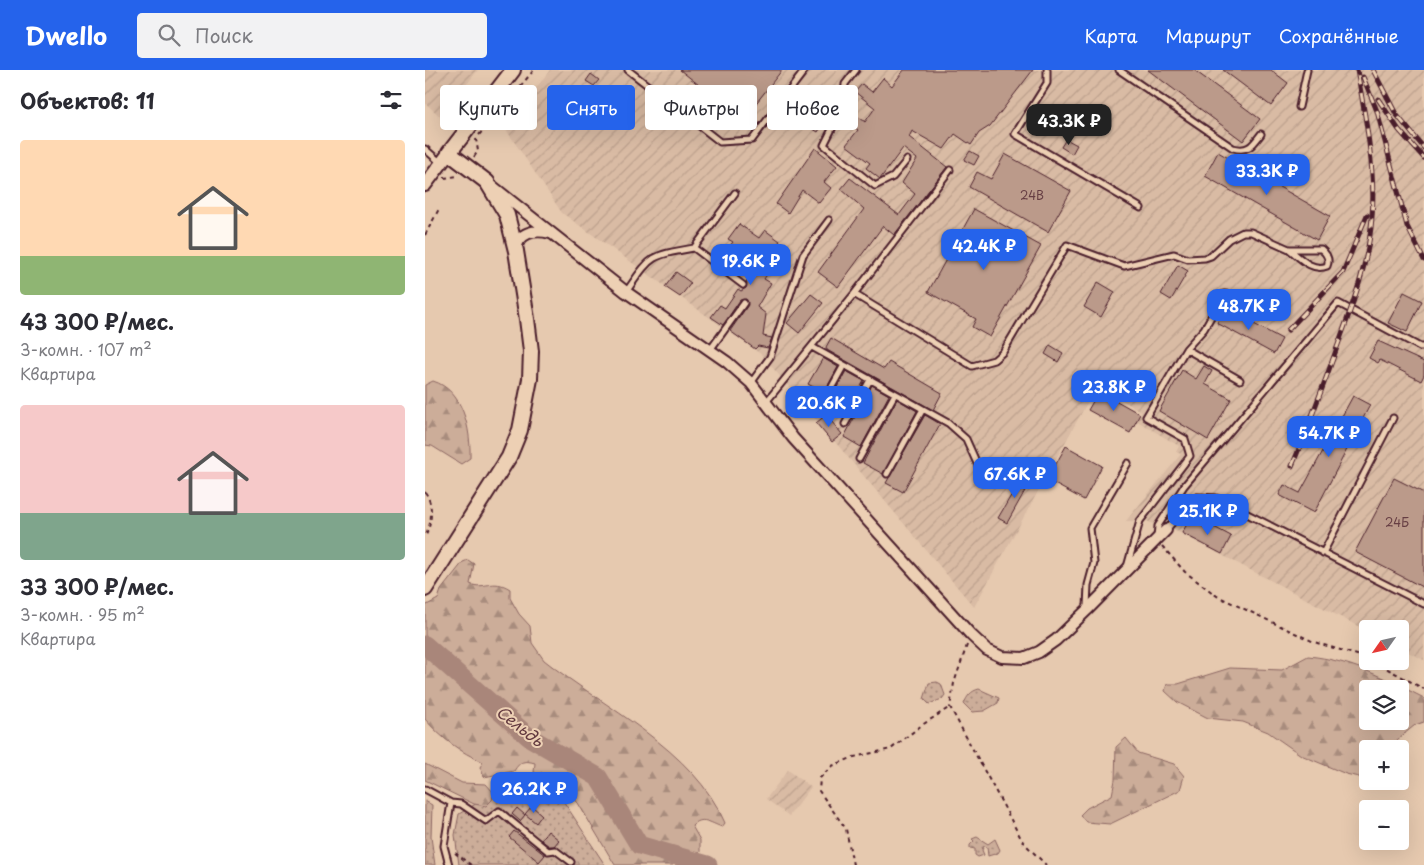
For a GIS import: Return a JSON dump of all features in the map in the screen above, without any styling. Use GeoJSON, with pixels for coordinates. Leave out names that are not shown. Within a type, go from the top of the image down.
{"type":"FeatureCollection","features":[{"type":"Feature","properties":{"kind":"main road"},"geometry":{"type":"LineString","coordinates":[[427,587],[495,480],[520,430],[530,379],[531,351],[516,252],[507,215],[487,182],[466,166],[445,158],[513,70]]}},
{"type":"Feature","properties":{"kind":"street"},"geometry":{"type":"LineString","coordinates":[[425,185],[445,158]]}},
{"type":"Feature","properties":{"kind":"street"},"geometry":{"type":"LineString","coordinates":[[487,182],[626,292],[710,350],[751,383],[805,451],[971,636],[987,650],[1002,657],[1024,658],[1039,652],[1055,640],[1087,610],[1166,530]]}},
{"type":"Feature","properties":{"kind":"street"},"geometry":{"type":"LineString","coordinates":[[516,252],[517,244],[521,237],[531,231],[539,230],[553,233]]}},
{"type":"Feature","properties":{"kind":"lane"},"geometry":{"type":"LineString","coordinates":[[628,70],[720,142],[752,140],[805,70]]}},
{"type":"Feature","properties":{"kind":"lane"},"geometry":{"type":"LineString","coordinates":[[856,70],[845,84],[843,108],[824,145],[875,186],[893,177],[907,160]]}},
{"type":"Feature","properties":{"kind":"lane"},"geometry":{"type":"LineString","coordinates":[[1047,70],[1047,83],[1015,134],[1141,208]]}},
{"type":"Feature","properties":{"kind":"lane"},"geometry":{"type":"LineString","coordinates":[[1119,70],[1233,148],[1242,150],[1250,148],[1261,134]]}},
{"type":"Feature","properties":{"kind":"lane"},"geometry":{"type":"LineString","coordinates":[[1299,107],[1307,70]]}},
{"type":"Feature","properties":{"kind":"lane"},"geometry":{"type":"LineString","coordinates":[[425,149],[445,158]]}},
{"type":"Feature","properties":{"kind":"lane"},"geometry":{"type":"LineString","coordinates":[[767,401],[854,294],[950,170]]}},
{"type":"Feature","properties":{"kind":"lane"},"geometry":{"type":"LineString","coordinates":[[626,292],[650,259],[659,254],[693,248],[735,193]]}},
{"type":"Feature","properties":{"kind":"lane"},"geometry":{"type":"LineString","coordinates":[[751,383],[770,357],[803,255],[829,220]]}},
{"type":"Feature","properties":{"kind":"lane"},"geometry":{"type":"LineString","coordinates":[[854,294],[972,366],[994,360],[1003,352],[1067,245],[1124,266],[1174,254],[1188,259],[1205,258],[1229,239],[1243,232],[1251,232],[1289,249],[1313,267],[1321,268],[1329,262],[1328,257],[1321,249],[1289,249]]}},
{"type":"Feature","properties":{"kind":"lane"},"geometry":{"type":"LineString","coordinates":[[693,248],[743,285]]}},
{"type":"Feature","properties":{"kind":"lane"},"geometry":{"type":"LineString","coordinates":[[1125,572],[1140,521],[1189,456],[1185,439],[1146,417],[1186,349],[1204,329],[1224,294],[1279,300]]}},
{"type":"Feature","properties":{"kind":"lane"},"geometry":{"type":"LineString","coordinates":[[1157,541],[1158,526],[1184,486],[1338,303],[1420,348],[1424,347]]}},
{"type":"Feature","properties":{"kind":"lane"},"geometry":{"type":"LineString","coordinates":[[710,350],[744,304]]}},
{"type":"Feature","properties":{"kind":"lane"},"geometry":{"type":"LineString","coordinates":[[812,347],[948,423],[966,439],[983,477],[988,480],[1008,482]]}},
{"type":"Feature","properties":{"kind":"lane"},"geometry":{"type":"LineString","coordinates":[[1186,349],[1240,380]]}},
{"type":"Feature","properties":{"kind":"lane"},"geometry":{"type":"LineString","coordinates":[[823,402],[843,365]]}},
{"type":"Feature","properties":{"kind":"lane"},"geometry":{"type":"LineString","coordinates":[[845,424],[870,380]]}},
{"type":"Feature","properties":{"kind":"lane"},"geometry":{"type":"LineString","coordinates":[[859,459],[895,394]]}},
{"type":"Feature","properties":{"kind":"lane"},"geometry":{"type":"LineString","coordinates":[[887,474],[923,409]]}},
{"type":"Feature","properties":{"kind":"lane"},"geometry":{"type":"LineString","coordinates":[[1323,553],[1393,418]]}},
{"type":"Feature","properties":{"kind":"lane"},"geometry":{"type":"LineString","coordinates":[[1087,610],[1088,585],[1094,563],[1090,528],[1128,462]]}},
{"type":"Feature","properties":{"kind":"lane"},"geometry":{"type":"LineString","coordinates":[[1166,530],[1197,497],[1216,498],[1424,604]]}},
{"type":"Feature","properties":{"kind":"lane"},"geometry":{"type":"LineString","coordinates":[[425,789],[451,803],[461,804],[486,821],[499,811],[548,851],[555,850],[571,862]]}},
{"type":"Feature","properties":{"kind":"lane"},"geometry":{"type":"LineString","coordinates":[[449,865],[444,846],[451,803]]}},
{"type":"Feature","properties":{"kind":"path"},"geometry":{"type":"LineString","coordinates":[[442,178],[457,177],[478,151],[476,139],[534,70]]}},
{"type":"Feature","properties":{"kind":"path"},"geometry":{"type":"LineString","coordinates":[[425,236],[439,209]]}},
{"type":"Feature","properties":{"kind":"path"},"geometry":{"type":"LineString","coordinates":[[425,492],[431,507],[428,531],[425,537]]}},
{"type":"Feature","properties":{"kind":"path"},"geometry":{"type":"LineString","coordinates":[[1157,541],[1185,572],[1217,596],[1314,642],[1359,656]]}},
{"type":"Feature","properties":{"kind":"path"},"geometry":{"type":"LineString","coordinates":[[971,636],[954,683],[950,707],[1023,842],[1046,865]]}},
{"type":"Feature","properties":{"kind":"path"},"geometry":{"type":"LineString","coordinates":[[1389,670],[1424,690]]}},
{"type":"Feature","properties":{"kind":"path"},"geometry":{"type":"LineString","coordinates":[[853,865],[846,829],[819,791],[820,778],[832,766],[854,757],[891,750],[922,725],[950,707]]}},
{"type":"Feature","properties":{"kind":"path"},"geometry":{"type":"LineString","coordinates":[[444,846],[471,865]]}},
{"type":"Feature","properties":{"kind":"shaded area"},"geometry":{"type":"Polygon","coordinates":[[[425,70],[478,70],[466,85],[440,85],[440,116],[425,103],[425,70]]]}},
{"type":"Feature","properties":{"kind":"shaded area"},"geometry":{"type":"Polygon","coordinates":[[[550,70],[1424,70],[1424,660],[1409,652],[1409,620],[1359,620],[1359,627],[1172,529],[1169,532],[1147,521],[1126,521],[1181,454],[1176,452],[1179,446],[1137,421],[1142,412],[1097,385],[974,607],[762,355],[562,213],[506,130],[537,130],[537,87],[550,70]]]}},
{"type":"Feature","properties":{"kind":"shaded area"},"geometry":{"type":"Polygon","coordinates":[[[788,770],[811,787],[789,816],[766,799],[788,770]]]}},
{"type":"Feature","properties":{"kind":"green space"},"geometry":{"type":"Polygon","coordinates":[[[433,381],[452,393],[467,423],[470,458],[461,464],[432,446],[425,445],[425,385],[433,381]]]}},
{"type":"Feature","properties":{"kind":"green space"},"geometry":{"type":"Polygon","coordinates":[[[468,560],[474,564],[470,584],[480,586],[499,584],[510,589],[510,598],[519,614],[530,626],[532,643],[544,660],[645,732],[692,773],[711,797],[725,823],[722,827],[703,820],[692,826],[700,840],[700,852],[693,856],[673,858],[673,865],[615,865],[578,803],[572,796],[551,785],[534,772],[535,763],[523,762],[514,771],[484,777],[480,767],[483,762],[451,744],[425,719],[425,606],[438,599],[441,590],[463,562],[468,560]]]}},
{"type":"Feature","properties":{"kind":"green space"},"geometry":{"type":"Polygon","coordinates":[[[1308,656],[1354,666],[1359,668],[1359,670],[1364,670],[1388,680],[1359,680],[1359,730],[1409,730],[1397,740],[1359,740],[1359,777],[1346,774],[1301,755],[1268,732],[1243,722],[1208,718],[1177,702],[1165,691],[1167,684],[1178,684],[1230,668],[1282,670],[1308,656]]]}},
{"type":"Feature","properties":{"kind":"green space"},"geometry":{"type":"Polygon","coordinates":[[[937,682],[941,684],[945,695],[942,699],[929,704],[924,699],[929,683],[937,682]]]}},
{"type":"Feature","properties":{"kind":"green space"},"geometry":{"type":"Polygon","coordinates":[[[979,689],[999,698],[998,703],[984,711],[972,712],[964,704],[970,694],[979,689]]]}},
{"type":"Feature","properties":{"kind":"green space"},"geometry":{"type":"Polygon","coordinates":[[[1409,690],[1424,698],[1424,722],[1415,725],[1409,730],[1409,690]]]}},
{"type":"Feature","properties":{"kind":"green space"},"geometry":{"type":"Polygon","coordinates":[[[1126,738],[1138,753],[1174,764],[1184,776],[1180,790],[1110,824],[1086,822],[1080,815],[1087,808],[1112,795],[1115,780],[1116,747],[1126,738]]]}},
{"type":"Feature","properties":{"kind":"green space"},"geometry":{"type":"Polygon","coordinates":[[[425,764],[462,783],[486,784],[494,793],[492,800],[486,806],[474,804],[425,780],[425,764]]]}},
{"type":"Feature","properties":{"kind":"green space"},"geometry":{"type":"Polygon","coordinates":[[[517,779],[562,799],[605,865],[459,865],[455,835],[459,814],[517,779]]]}},
{"type":"Feature","properties":{"kind":"green space"},"geometry":{"type":"Polygon","coordinates":[[[425,801],[432,805],[431,837],[435,865],[425,865],[425,801]]]}},
{"type":"Feature","properties":{"kind":"green space"},"geometry":{"type":"Polygon","coordinates":[[[977,837],[988,844],[995,839],[1000,850],[998,853],[988,856],[987,847],[984,846],[982,850],[984,855],[978,857],[975,855],[975,849],[970,848],[974,841],[972,839],[977,837]]]}},
{"type":"Feature","properties":{"kind":"building"},"geometry":{"type":"Polygon","coordinates":[[[680,70],[782,70],[770,85],[767,85],[767,89],[757,102],[757,85],[699,85],[680,70]]]}},
{"type":"Feature","properties":{"kind":"building"},"geometry":{"type":"Polygon","coordinates":[[[904,70],[1033,70],[990,126],[979,133],[971,145],[955,134],[944,149],[912,131],[909,137],[947,167],[894,235],[883,226],[838,287],[818,272],[864,209],[841,189],[850,178],[899,215],[915,194],[902,183],[917,159],[903,148],[880,179],[866,168],[870,163],[846,145],[858,130],[859,117],[865,122],[875,108],[858,94],[858,89],[862,84],[872,92],[883,78],[892,86],[904,70]]]}},
{"type":"Feature","properties":{"kind":"building"},"geometry":{"type":"Polygon","coordinates":[[[1148,70],[1194,70],[1260,119],[1243,141],[1148,70]]]}},
{"type":"Feature","properties":{"kind":"building"},"geometry":{"type":"Polygon","coordinates":[[[1223,70],[1271,70],[1288,83],[1271,106],[1223,70]]]}},
{"type":"Feature","properties":{"kind":"building"},"geometry":{"type":"Polygon","coordinates":[[[591,74],[599,80],[595,85],[586,81],[591,74]]]}},
{"type":"Feature","properties":{"kind":"building"},"geometry":{"type":"Polygon","coordinates":[[[1089,111],[1098,116],[1093,125],[1084,120],[1089,111]]]}},
{"type":"Feature","properties":{"kind":"building"},"geometry":{"type":"Polygon","coordinates":[[[1066,139],[1077,145],[1072,154],[1061,147],[1066,139]]]}},
{"type":"Feature","properties":{"kind":"building"},"geometry":{"type":"Polygon","coordinates":[[[815,148],[837,166],[824,182],[831,188],[819,203],[802,190],[788,213],[776,204],[815,148]]]}},
{"type":"Feature","properties":{"kind":"building"},"geometry":{"type":"Polygon","coordinates":[[[970,151],[979,156],[974,165],[964,160],[970,151]]]}},
{"type":"Feature","properties":{"kind":"building"},"geometry":{"type":"Polygon","coordinates":[[[1218,152],[1330,216],[1317,240],[1205,176],[1218,152]]]}},
{"type":"Feature","properties":{"kind":"building"},"geometry":{"type":"Polygon","coordinates":[[[1005,154],[1071,191],[1048,232],[969,187],[977,172],[991,179],[1005,154]]]}},
{"type":"Feature","properties":{"kind":"building"},"geometry":{"type":"Polygon","coordinates":[[[974,209],[1041,246],[990,337],[972,327],[976,319],[928,292],[974,209]]]}},
{"type":"Feature","properties":{"kind":"building"},"geometry":{"type":"Polygon","coordinates":[[[739,224],[759,238],[765,230],[780,241],[774,249],[778,252],[772,261],[775,263],[764,279],[771,283],[757,307],[766,314],[763,336],[772,338],[768,348],[758,346],[755,349],[730,331],[748,305],[746,299],[740,300],[723,325],[711,317],[720,305],[725,308],[738,289],[741,291],[746,288],[746,282],[755,268],[728,248],[733,242],[728,239],[739,224]]]}},
{"type":"Feature","properties":{"kind":"building"},"geometry":{"type":"Polygon","coordinates":[[[1178,265],[1188,271],[1171,300],[1161,294],[1178,265]]]}},
{"type":"Feature","properties":{"kind":"building"},"geometry":{"type":"Polygon","coordinates":[[[676,272],[691,283],[680,297],[665,287],[676,272]]]}},
{"type":"Feature","properties":{"kind":"building"},"geometry":{"type":"Polygon","coordinates":[[[1098,282],[1115,292],[1101,317],[1084,307],[1098,282]]]}},
{"type":"Feature","properties":{"kind":"building"},"geometry":{"type":"Polygon","coordinates":[[[1404,292],[1422,301],[1407,332],[1388,323],[1404,292]]]}},
{"type":"Feature","properties":{"kind":"building"},"geometry":{"type":"Polygon","coordinates":[[[811,294],[823,303],[799,333],[787,323],[811,294]]]}},
{"type":"Feature","properties":{"kind":"building"},"geometry":{"type":"Polygon","coordinates":[[[1224,308],[1282,339],[1274,354],[1217,323],[1224,308]]]}},
{"type":"Feature","properties":{"kind":"building"},"geometry":{"type":"Polygon","coordinates":[[[831,338],[884,369],[889,362],[942,393],[933,410],[827,350],[826,347],[831,338]]]}},
{"type":"Feature","properties":{"kind":"building"},"geometry":{"type":"Polygon","coordinates":[[[1378,341],[1424,362],[1424,375],[1421,381],[1380,360],[1378,363],[1369,358],[1378,341]]]}},
{"type":"Feature","properties":{"kind":"building"},"geometry":{"type":"Polygon","coordinates":[[[1050,345],[1063,353],[1058,362],[1045,354],[1050,345]]]}},
{"type":"Feature","properties":{"kind":"building"},"geometry":{"type":"Polygon","coordinates":[[[823,358],[838,367],[824,393],[808,384],[823,358]]]}},
{"type":"Feature","properties":{"kind":"building"},"geometry":{"type":"Polygon","coordinates":[[[1204,366],[1212,371],[1205,384],[1231,399],[1208,440],[1159,411],[1182,370],[1196,379],[1204,366]]]}},
{"type":"Feature","properties":{"kind":"building"},"geometry":{"type":"Polygon","coordinates":[[[846,371],[864,381],[845,414],[828,404],[846,371]]]}},
{"type":"Feature","properties":{"kind":"building"},"geometry":{"type":"Polygon","coordinates":[[[872,385],[889,395],[861,447],[844,437],[872,385]]]}},
{"type":"Feature","properties":{"kind":"building"},"geometry":{"type":"Polygon","coordinates":[[[1099,391],[1140,414],[1130,433],[1088,410],[1099,391]]]}},
{"type":"Feature","properties":{"kind":"building"},"geometry":{"type":"Polygon","coordinates":[[[1353,396],[1370,405],[1314,513],[1279,495],[1284,485],[1300,493],[1353,396]]]}},
{"type":"Feature","properties":{"kind":"building"},"geometry":{"type":"Polygon","coordinates":[[[897,399],[917,411],[883,474],[863,463],[897,399]]]}},
{"type":"Feature","properties":{"kind":"building"},"geometry":{"type":"Polygon","coordinates":[[[826,415],[842,434],[832,442],[816,423],[826,415]]]}},
{"type":"Feature","properties":{"kind":"building"},"geometry":{"type":"Polygon","coordinates":[[[925,415],[940,424],[903,492],[886,483],[925,415]]]}},
{"type":"Feature","properties":{"kind":"building"},"geometry":{"type":"Polygon","coordinates":[[[1066,446],[1102,466],[1084,500],[1047,480],[1066,446]]]}},
{"type":"Feature","properties":{"kind":"building"},"geometry":{"type":"Polygon","coordinates":[[[1023,475],[1031,480],[1007,523],[998,518],[1023,475]]]}},
{"type":"Feature","properties":{"kind":"building"},"geometry":{"type":"Polygon","coordinates":[[[1394,478],[1424,493],[1424,588],[1355,552],[1394,478]]]}},
{"type":"Feature","properties":{"kind":"building"},"geometry":{"type":"Polygon","coordinates":[[[1193,521],[1210,530],[1212,526],[1231,536],[1222,554],[1182,533],[1187,524],[1191,525],[1193,521]]]}},
{"type":"Feature","properties":{"kind":"building"},"geometry":{"type":"Polygon","coordinates":[[[532,806],[542,815],[536,823],[525,814],[532,806]]]}},
{"type":"Feature","properties":{"kind":"building"},"geometry":{"type":"Polygon","coordinates":[[[517,808],[525,815],[520,821],[512,814],[517,808]]]}},
{"type":"Feature","properties":{"kind":"building"},"geometry":{"type":"Polygon","coordinates":[[[514,831],[545,855],[539,862],[509,837],[514,831]]]}},
{"type":"Feature","properties":{"kind":"building"},"geometry":{"type":"Polygon","coordinates":[[[548,831],[559,840],[554,846],[549,846],[541,840],[548,831]]]}},
{"type":"Feature","properties":{"kind":"waterway","name":"Сельдь"},"geometry":{"type":"LineString","coordinates":[[425,645],[529,737],[598,777],[639,845],[708,865]]}},
{"type":"Feature","properties":{"kind":"railway"},"geometry":{"type":"LineString","coordinates":[[1292,466],[1350,311],[1368,249],[1373,199],[1371,162],[1357,70]]}},
{"type":"Feature","properties":{"kind":"railway"},"geometry":{"type":"LineString","coordinates":[[1373,70],[1396,114],[1424,148]]}},
{"type":"Feature","properties":{"kind":"railway"},"geometry":{"type":"LineString","coordinates":[[1363,77],[1377,111],[1407,226],[1424,260]]}},
{"type":"Feature","properties":{"kind":"railway"},"geometry":{"type":"LineString","coordinates":[[1378,99],[1399,130],[1424,158]]}},
{"type":"Feature","properties":{"kind":"railway"},"geometry":{"type":"LineString","coordinates":[[1288,330],[1343,272],[1367,215]]}}]}
